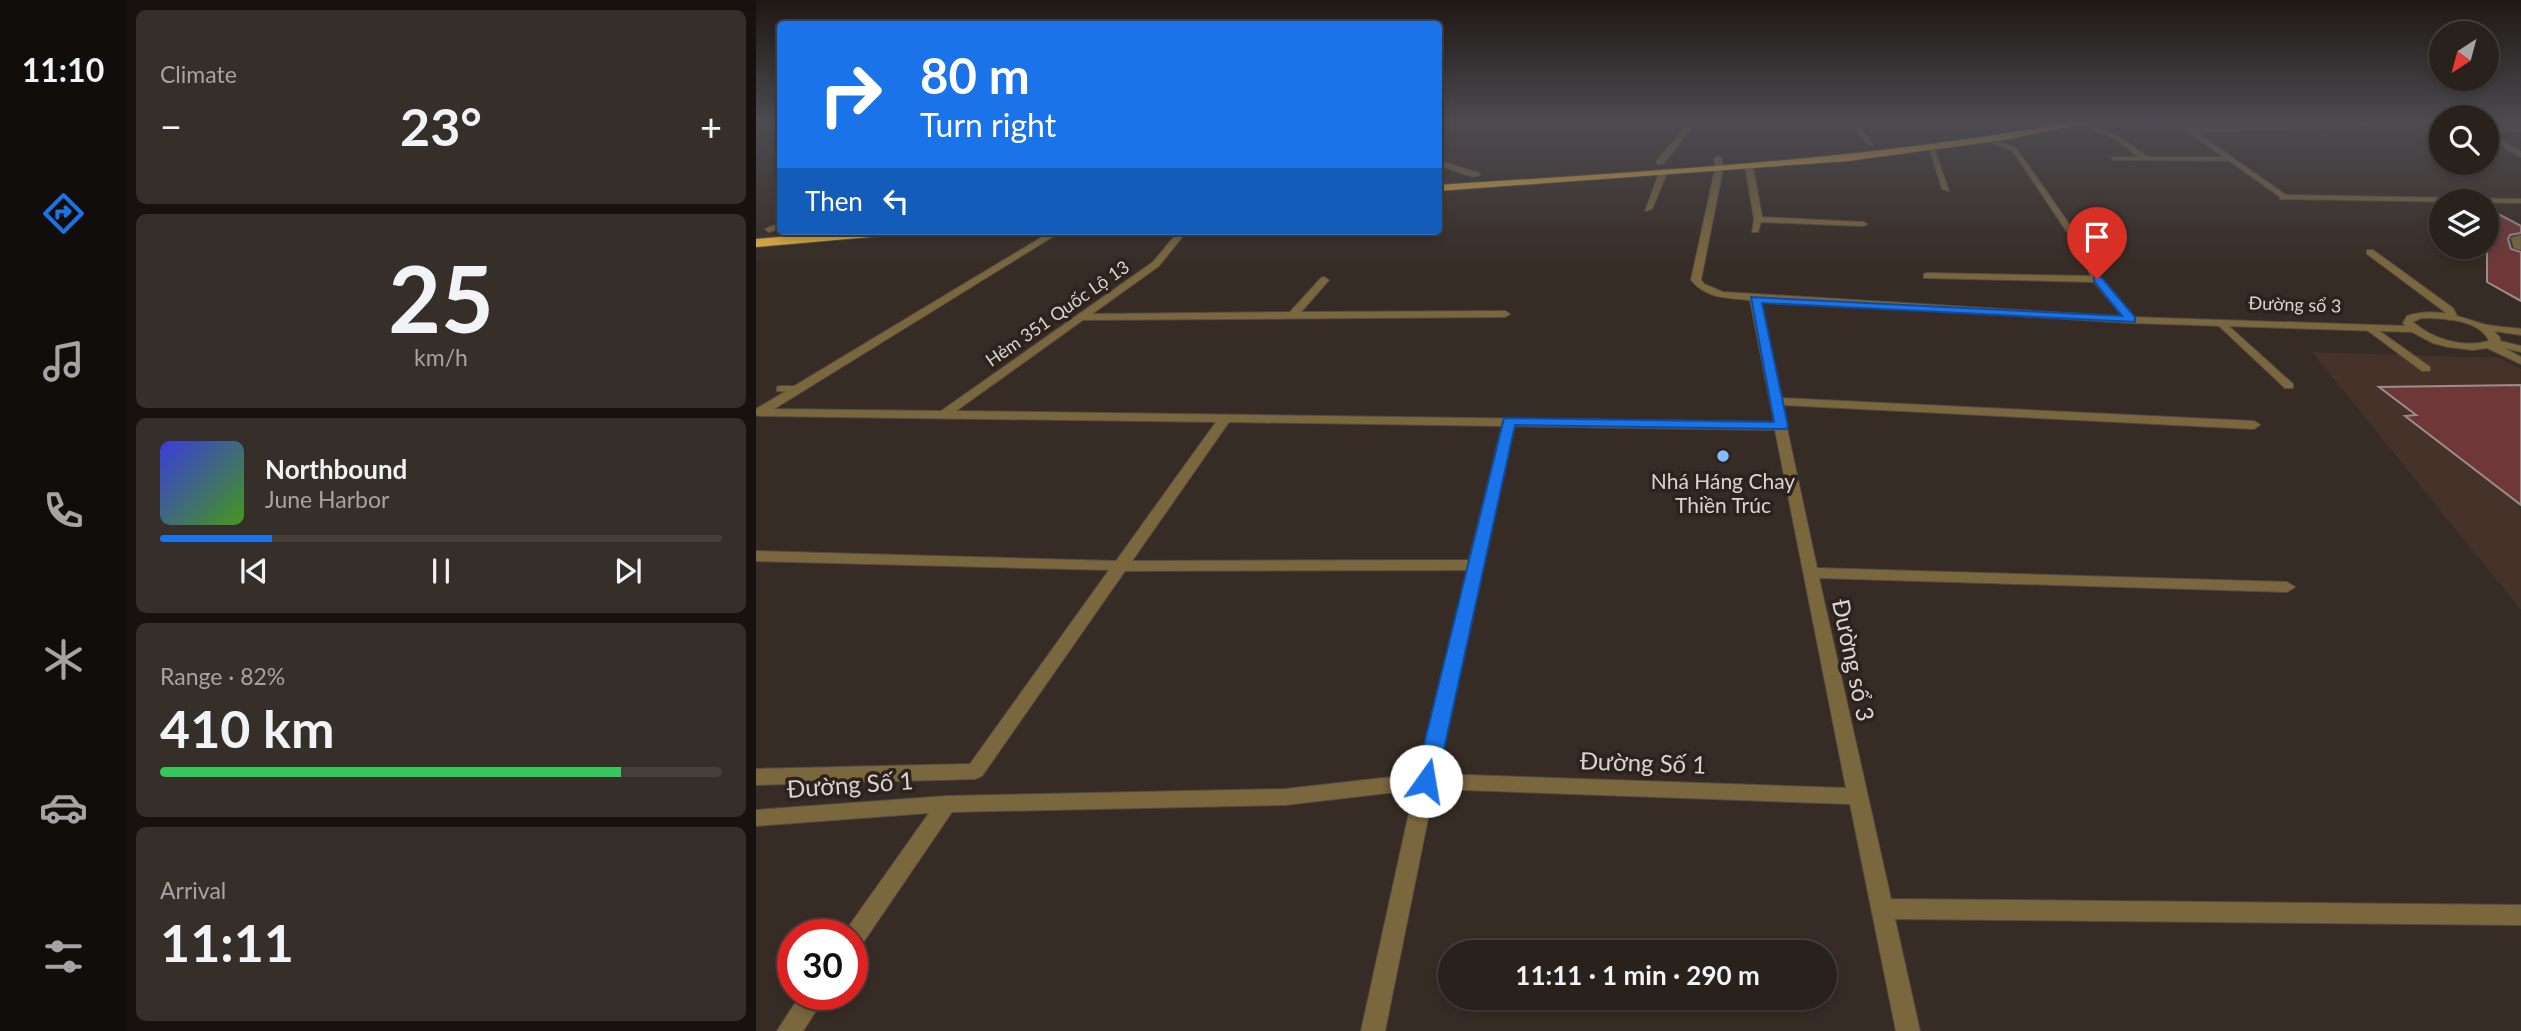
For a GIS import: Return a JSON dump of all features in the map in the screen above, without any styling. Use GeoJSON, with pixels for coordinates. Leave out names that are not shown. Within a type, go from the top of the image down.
{"type":"FeatureCollection","features":[{"type":"Feature","properties":{"kind":"highway"},"geometry":{"type":"LineString","coordinates":[[1442,178],[1618,169]]}},
{"type":"Feature","properties":{"kind":"highway"},"geometry":{"type":"LineString","coordinates":[[1442,188],[1639,169]]}},
{"type":"Feature","properties":{"kind":"highway"},"geometry":{"type":"LineString","coordinates":[[756,243],[847,235]]}},
{"type":"Feature","properties":{"kind":"street"},"geometry":{"type":"LineString","coordinates":[[1457,169],[1476,176]]}},
{"type":"Feature","properties":{"kind":"street"},"geometry":{"type":"LineString","coordinates":[[1648,209],[1660,169]]}},
{"type":"Feature","properties":{"kind":"street","name":"Đường sổ 3"},"geometry":{"type":"LineString","coordinates":[[1718,169],[1696,280],[1701,286],[1721,295],[2131,320],[2414,329],[2450,343],[2472,346],[2491,344]]}},
{"type":"Feature","properties":{"kind":"street"},"geometry":{"type":"LineString","coordinates":[[1750,169],[1758,219],[1755,230]]}},
{"type":"Feature","properties":{"kind":"street"},"geometry":{"type":"LineString","coordinates":[[1939,169],[1946,189]]}},
{"type":"Feature","properties":{"kind":"street"},"geometry":{"type":"LineString","coordinates":[[2028,169],[2075,238],[2097,279],[2131,320]]}},
{"type":"Feature","properties":{"kind":"street"},"geometry":{"type":"LineString","coordinates":[[2244,169],[2283,197],[2521,201]]}},
{"type":"Feature","properties":{"kind":"street"},"geometry":{"type":"LineString","coordinates":[[1758,219],[1863,224]]}},
{"type":"Feature","properties":{"kind":"street"},"geometry":{"type":"LineString","coordinates":[[758,413],[1051,235]]}},
{"type":"Feature","properties":{"kind":"street","name":"Hẻm 351 Quốc Lộ 13"},"geometry":{"type":"LineString","coordinates":[[944,414],[1156,264],[1180,235]]}},
{"type":"Feature","properties":{"kind":"street"},"geometry":{"type":"LineString","coordinates":[[2521,237],[2515,237],[2517,246],[2521,247]]}},
{"type":"Feature","properties":{"kind":"street"},"geometry":{"type":"LineString","coordinates":[[2370,252],[2449,310],[2453,318]]}},
{"type":"Feature","properties":{"kind":"street"},"geometry":{"type":"LineString","coordinates":[[1927,276],[2097,279]]}},
{"type":"Feature","properties":{"kind":"street"},"geometry":{"type":"LineString","coordinates":[[1294,314],[1324,280]]}},
{"type":"Feature","properties":{"kind":"street","name":"Đường sổ 3"},"geometry":{"type":"LineString","coordinates":[[1755,299],[1810,573],[1908,1031]]}},
{"type":"Feature","properties":{"kind":"street"},"geometry":{"type":"LineString","coordinates":[[1083,317],[1505,314]]}},
{"type":"Feature","properties":{"kind":"street"},"geometry":{"type":"LineString","coordinates":[[2414,329],[2408,323],[2411,318],[2420,315],[2453,318],[2481,327],[2521,332]]}},
{"type":"Feature","properties":{"kind":"street"},"geometry":{"type":"LineString","coordinates":[[2222,323],[2289,386]]}},
{"type":"Feature","properties":{"kind":"street"},"geometry":{"type":"LineString","coordinates":[[2481,327],[2495,338],[2491,344]]}},
{"type":"Feature","properties":{"kind":"street"},"geometry":{"type":"LineString","coordinates":[[2371,328],[2426,369]]}},
{"type":"Feature","properties":{"kind":"street"},"geometry":{"type":"LineString","coordinates":[[2491,344],[2521,349]]}},
{"type":"Feature","properties":{"kind":"street"},"geometry":{"type":"LineString","coordinates":[[2491,344],[2521,361]]}},
{"type":"Feature","properties":{"kind":"street"},"geometry":{"type":"LineString","coordinates":[[781,389],[797,389]]}},
{"type":"Feature","properties":{"kind":"street"},"geometry":{"type":"LineString","coordinates":[[1777,401],[2253,425]]}},
{"type":"Feature","properties":{"kind":"street"},"geometry":{"type":"LineString","coordinates":[[758,413],[1782,426]]}},
{"type":"Feature","properties":{"kind":"street"},"geometry":{"type":"LineString","coordinates":[[756,777],[975,771],[1226,417]]}},
{"type":"Feature","properties":{"kind":"street"},"geometry":{"type":"LineString","coordinates":[[1373,1031],[1426,781],[1509,421]]}},
{"type":"Feature","properties":{"kind":"street"},"geometry":{"type":"LineString","coordinates":[[756,556],[1120,566],[1476,565]]}},
{"type":"Feature","properties":{"kind":"street"},"geometry":{"type":"LineString","coordinates":[[1810,573],[2287,587]]}},
{"type":"Feature","properties":{"kind":"street","name":"Đường Số 1"},"geometry":{"type":"LineString","coordinates":[[756,818],[947,804],[1285,797],[1426,781],[1859,796]]}},
{"type":"Feature","properties":{"kind":"street"},"geometry":{"type":"LineString","coordinates":[[867,919],[947,804]]}},
{"type":"Feature","properties":{"kind":"street"},"geometry":{"type":"LineString","coordinates":[[1882,909],[2521,915]]}},
{"type":"Feature","properties":{"kind":"street"},"geometry":{"type":"LineString","coordinates":[[789,1031],[804,1010]]}},
{"type":"Feature","properties":{"kind":"shaded area"},"geometry":{"type":"Polygon","coordinates":[[[2312,352],[2499,358],[2521,369],[2521,610],[2312,352]]]}},
{"type":"Feature","properties":{"kind":"building"},"geometry":{"type":"Polygon","coordinates":[[[2499,214],[2521,226],[2521,233],[2510,235],[2508,239],[2511,249],[2521,252],[2521,301],[2487,282],[2487,259],[2499,259],[2499,214]]]}},
{"type":"Feature","properties":{"kind":"building"},"geometry":{"type":"Polygon","coordinates":[[[2521,385],[2521,505],[2405,416],[2416,415],[2379,387],[2521,385]]]}},
{"type":"Feature","properties":{"kind":"place","name":"Nhá Háng Chay Thiền Trúc"},"geometry":{"type":"Point","coordinates":[1723,456]}},
{"type":"Feature","properties":{"kind":"route"},"geometry":{"type":"LineString","coordinates":[[1426,781],[1509,421],[1782,426],[1755,299],[2131,320],[2097,279]]}}]}
